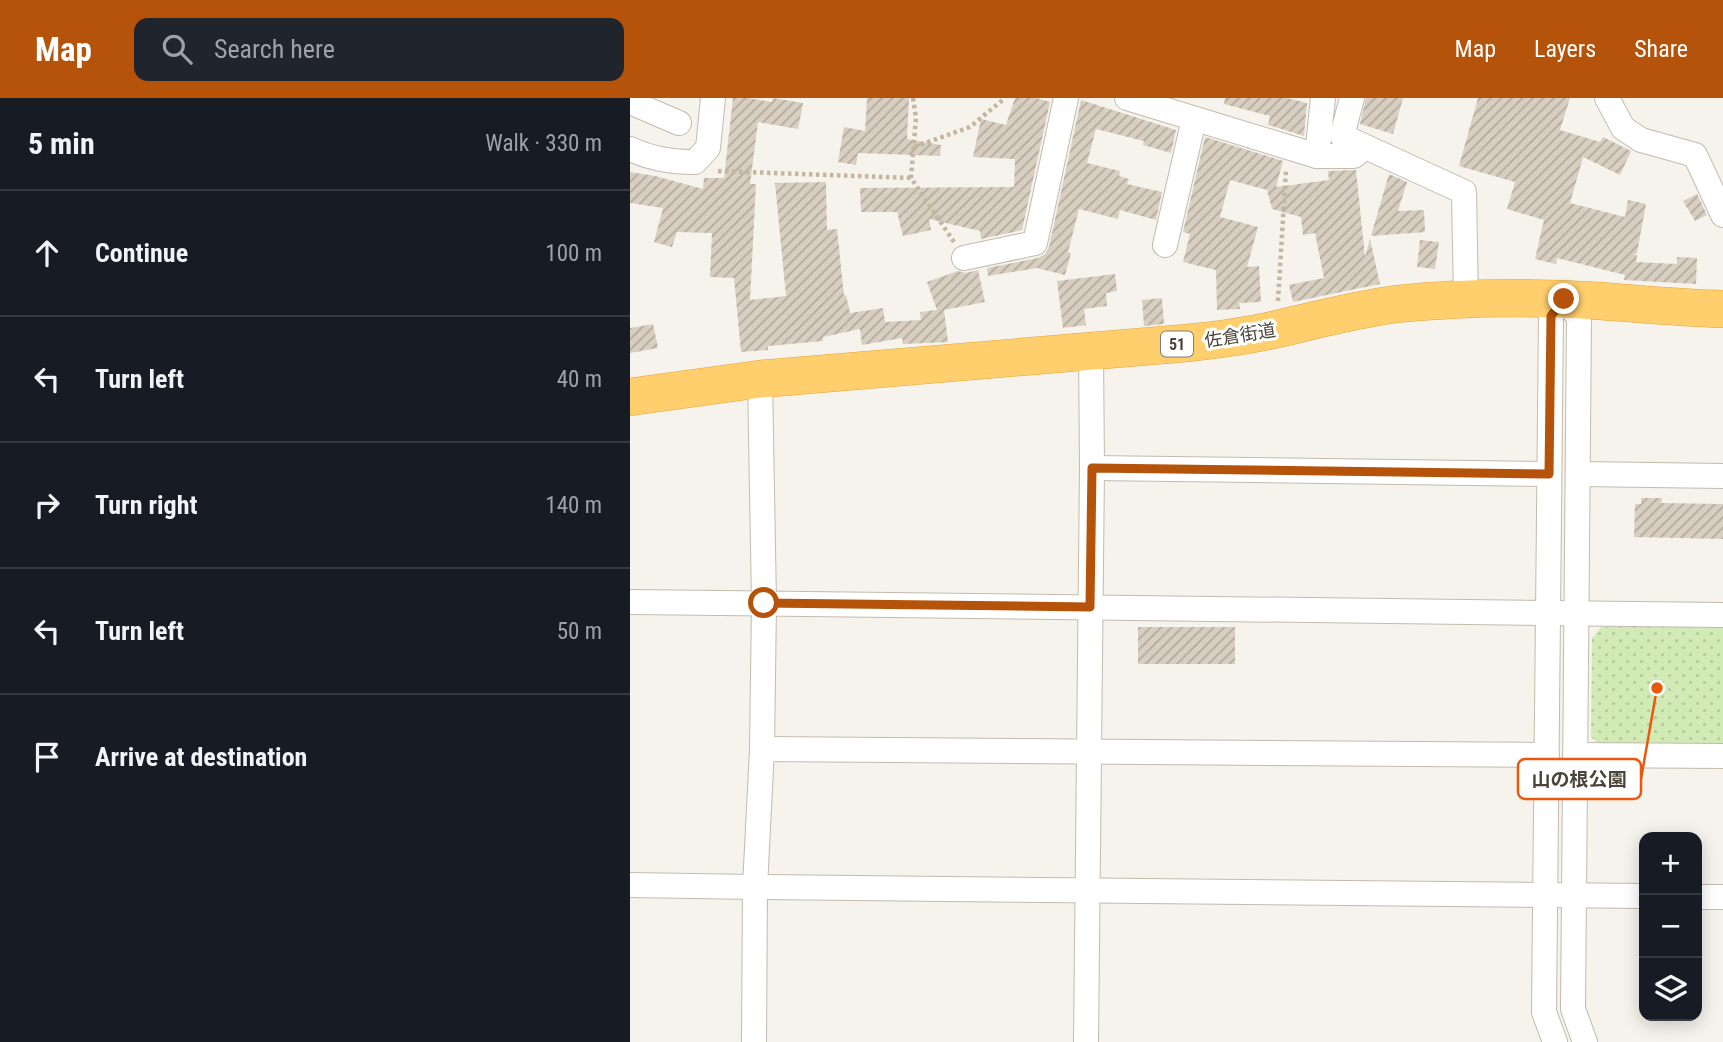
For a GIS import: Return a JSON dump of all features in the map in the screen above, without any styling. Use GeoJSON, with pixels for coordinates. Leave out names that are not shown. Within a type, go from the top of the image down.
{"type":"FeatureCollection","features":[{"type":"Feature","properties":{"kind":"highway","name":"佐倉街道"},"geometry":{"type":"LineString","coordinates":[[630,397],[760,379],[1187,343],[1276,330],[1397,304],[1564,299],[1723,309]]}},
{"type":"Feature","properties":{"kind":"street"},"geometry":{"type":"LineString","coordinates":[[630,149],[650,158],[695,162],[708,148],[713,98]]}},
{"type":"Feature","properties":{"kind":"street"},"geometry":{"type":"LineString","coordinates":[[964,258],[1035,243],[1066,98]]}},
{"type":"Feature","properties":{"kind":"street"},"geometry":{"type":"LineString","coordinates":[[1127,98],[1317,156],[1354,156],[1365,147]]}},
{"type":"Feature","properties":{"kind":"street"},"geometry":{"type":"LineString","coordinates":[[1317,156],[1323,98]]}},
{"type":"Feature","properties":{"kind":"street"},"geometry":{"type":"LineString","coordinates":[[1352,98],[1342,136],[1464,192],[1466,300]]}},
{"type":"Feature","properties":{"kind":"street"},"geometry":{"type":"LineString","coordinates":[[1607,98],[1623,128],[1641,140],[1695,155],[1723,215]]}},
{"type":"Feature","properties":{"kind":"street"},"geometry":{"type":"LineString","coordinates":[[630,102],[679,123]]}},
{"type":"Feature","properties":{"kind":"street"},"geometry":{"type":"LineString","coordinates":[[1165,245],[1194,119]]}},
{"type":"Feature","properties":{"kind":"street"},"geometry":{"type":"LineString","coordinates":[[1555,1042],[1544,1012],[1549,474],[1551,316],[1564,299],[1579,317],[1573,1009],[1585,1042]]}},
{"type":"Feature","properties":{"kind":"street"},"geometry":{"type":"LineString","coordinates":[[1086,1042],[1091,351]]}},
{"type":"Feature","properties":{"kind":"street"},"geometry":{"type":"LineString","coordinates":[[754,1042],[755,887],[762,749],[764,603],[760,379]]}},
{"type":"Feature","properties":{"kind":"street"},"geometry":{"type":"LineString","coordinates":[[1092,468],[1549,474]]}},
{"type":"Feature","properties":{"kind":"street"},"geometry":{"type":"LineString","coordinates":[[1578,474],[1723,475]]}},
{"type":"Feature","properties":{"kind":"street"},"geometry":{"type":"LineString","coordinates":[[630,602],[1723,615]]}},
{"type":"Feature","properties":{"kind":"street"},"geometry":{"type":"LineString","coordinates":[[762,749],[1547,755]]}},
{"type":"Feature","properties":{"kind":"street"},"geometry":{"type":"LineString","coordinates":[[1575,755],[1723,756]]}},
{"type":"Feature","properties":{"kind":"street"},"geometry":{"type":"LineString","coordinates":[[630,885],[1639,896]]}},
{"type":"Feature","properties":{"kind":"street"},"geometry":{"type":"LineString","coordinates":[[1702,897],[1723,897]]}},
{"type":"Feature","properties":{"kind":"path"},"geometry":{"type":"LineString","coordinates":[[913,98],[916,118],[911,178],[964,258]]}},
{"type":"Feature","properties":{"kind":"path"},"geometry":{"type":"LineString","coordinates":[[915,147],[970,127],[1005,98]]}},
{"type":"Feature","properties":{"kind":"path"},"geometry":{"type":"LineString","coordinates":[[1276,330],[1287,148]]}},
{"type":"Feature","properties":{"kind":"path"},"geometry":{"type":"LineString","coordinates":[[695,162],[711,171],[911,178]]}},
{"type":"Feature","properties":{"kind":"green space"},"geometry":{"type":"Polygon","coordinates":[[[1723,626],[1723,751],[1605,749],[1591,737],[1592,638],[1601,627],[1723,626]]]}},
{"type":"Feature","properties":{"kind":"building"},"geometry":{"type":"Polygon","coordinates":[[[733,98],[772,102],[773,98],[803,103],[798,129],[758,122],[750,184],[756,184],[750,300],[786,296],[775,183],[826,182],[827,230],[837,229],[844,296],[846,295],[850,313],[883,308],[885,322],[921,320],[920,312],[937,310],[927,282],[958,271],[966,273],[978,270],[985,302],[944,310],[948,342],[903,344],[902,338],[862,345],[860,329],[823,337],[823,341],[768,346],[768,350],[741,352],[734,278],[710,277],[712,233],[677,232],[672,247],[654,242],[663,208],[630,203],[630,172],[703,189],[704,178],[724,178],[733,98]]]}},
{"type":"Feature","properties":{"kind":"building"},"geometry":{"type":"Polygon","coordinates":[[[867,98],[909,98],[907,139],[941,145],[940,156],[858,153],[856,165],[838,162],[844,127],[865,131],[867,98]]]}},
{"type":"Feature","properties":{"kind":"building"},"geometry":{"type":"Polygon","coordinates":[[[1015,98],[1036,98],[1050,102],[1022,230],[981,239],[980,231],[929,219],[931,230],[903,236],[897,212],[861,212],[860,188],[1014,187],[1015,159],[973,157],[981,119],[1006,125],[1015,98]]]}},
{"type":"Feature","properties":{"kind":"building"},"geometry":{"type":"Polygon","coordinates":[[[1225,98],[1287,98],[1307,103],[1304,136],[1268,125],[1270,116],[1224,104],[1225,98]]]}},
{"type":"Feature","properties":{"kind":"building"},"geometry":{"type":"Polygon","coordinates":[[[1366,98],[1403,98],[1393,134],[1360,124],[1366,98]]]}},
{"type":"Feature","properties":{"kind":"building"},"geometry":{"type":"Polygon","coordinates":[[[1478,98],[1570,98],[1560,130],[1600,142],[1603,137],[1631,151],[1620,175],[1583,157],[1570,203],[1625,217],[1628,200],[1646,204],[1637,253],[1633,255],[1637,255],[1636,262],[1677,264],[1677,257],[1697,258],[1696,284],[1624,280],[1625,275],[1557,258],[1556,264],[1535,259],[1544,220],[1507,209],[1515,182],[1459,166],[1478,98]]]}},
{"type":"Feature","properties":{"kind":"building"},"geometry":{"type":"Polygon","coordinates":[[[1081,100],[1176,130],[1171,153],[1143,145],[1144,141],[1096,129],[1087,163],[1120,171],[1119,176],[1129,179],[1127,184],[1162,192],[1156,220],[1120,210],[1118,219],[1079,209],[1065,275],[1037,268],[988,276],[987,268],[1038,258],[1045,254],[1049,247],[1081,100]]]}},
{"type":"Feature","properties":{"kind":"building"},"geometry":{"type":"Polygon","coordinates":[[[1205,137],[1283,161],[1276,187],[1329,180],[1328,171],[1356,170],[1365,257],[1370,239],[1380,284],[1293,302],[1289,285],[1324,278],[1315,233],[1303,235],[1301,217],[1272,209],[1267,190],[1230,180],[1220,217],[1258,227],[1247,267],[1259,266],[1261,302],[1239,303],[1240,309],[1217,310],[1216,270],[1183,262],[1190,234],[1183,232],[1205,137]]]}},
{"type":"Feature","properties":{"kind":"building"},"geometry":{"type":"Polygon","coordinates":[[[1389,174],[1407,182],[1398,211],[1424,210],[1425,232],[1371,236],[1389,174]]]}},
{"type":"Feature","properties":{"kind":"building"},"geometry":{"type":"Polygon","coordinates":[[[1697,194],[1707,215],[1695,221],[1683,201],[1697,194]]]}},
{"type":"Feature","properties":{"kind":"building"},"geometry":{"type":"Polygon","coordinates":[[[1420,240],[1439,242],[1435,269],[1417,267],[1420,240]]]}},
{"type":"Feature","properties":{"kind":"building"},"geometry":{"type":"Polygon","coordinates":[[[1115,274],[1117,291],[1106,293],[1107,306],[1084,309],[1086,325],[1063,328],[1057,281],[1115,274]]]}},
{"type":"Feature","properties":{"kind":"building"},"geometry":{"type":"Polygon","coordinates":[[[1162,298],[1164,324],[1144,326],[1142,300],[1162,298]]]}},
{"type":"Feature","properties":{"kind":"building"},"geometry":{"type":"Polygon","coordinates":[[[653,324],[658,348],[630,353],[630,328],[653,324]]]}},
{"type":"Feature","properties":{"kind":"building"},"geometry":{"type":"Polygon","coordinates":[[[1641,498],[1662,498],[1661,503],[1723,504],[1723,539],[1634,537],[1635,504],[1641,504],[1641,498]]]}},
{"type":"Feature","properties":{"kind":"building"},"geometry":{"type":"Polygon","coordinates":[[[1138,627],[1235,627],[1235,664],[1138,664],[1138,627]]]}},
{"type":"Feature","properties":{"kind":"place","name":"山の根公園"},"geometry":{"type":"Point","coordinates":[1657,688]}},
{"type":"Feature","properties":{"kind":"route"},"geometry":{"type":"LineString","coordinates":[[764,603],[1090,607],[1092,468],[1549,474],[1551,316],[1564,299]]}}]}
